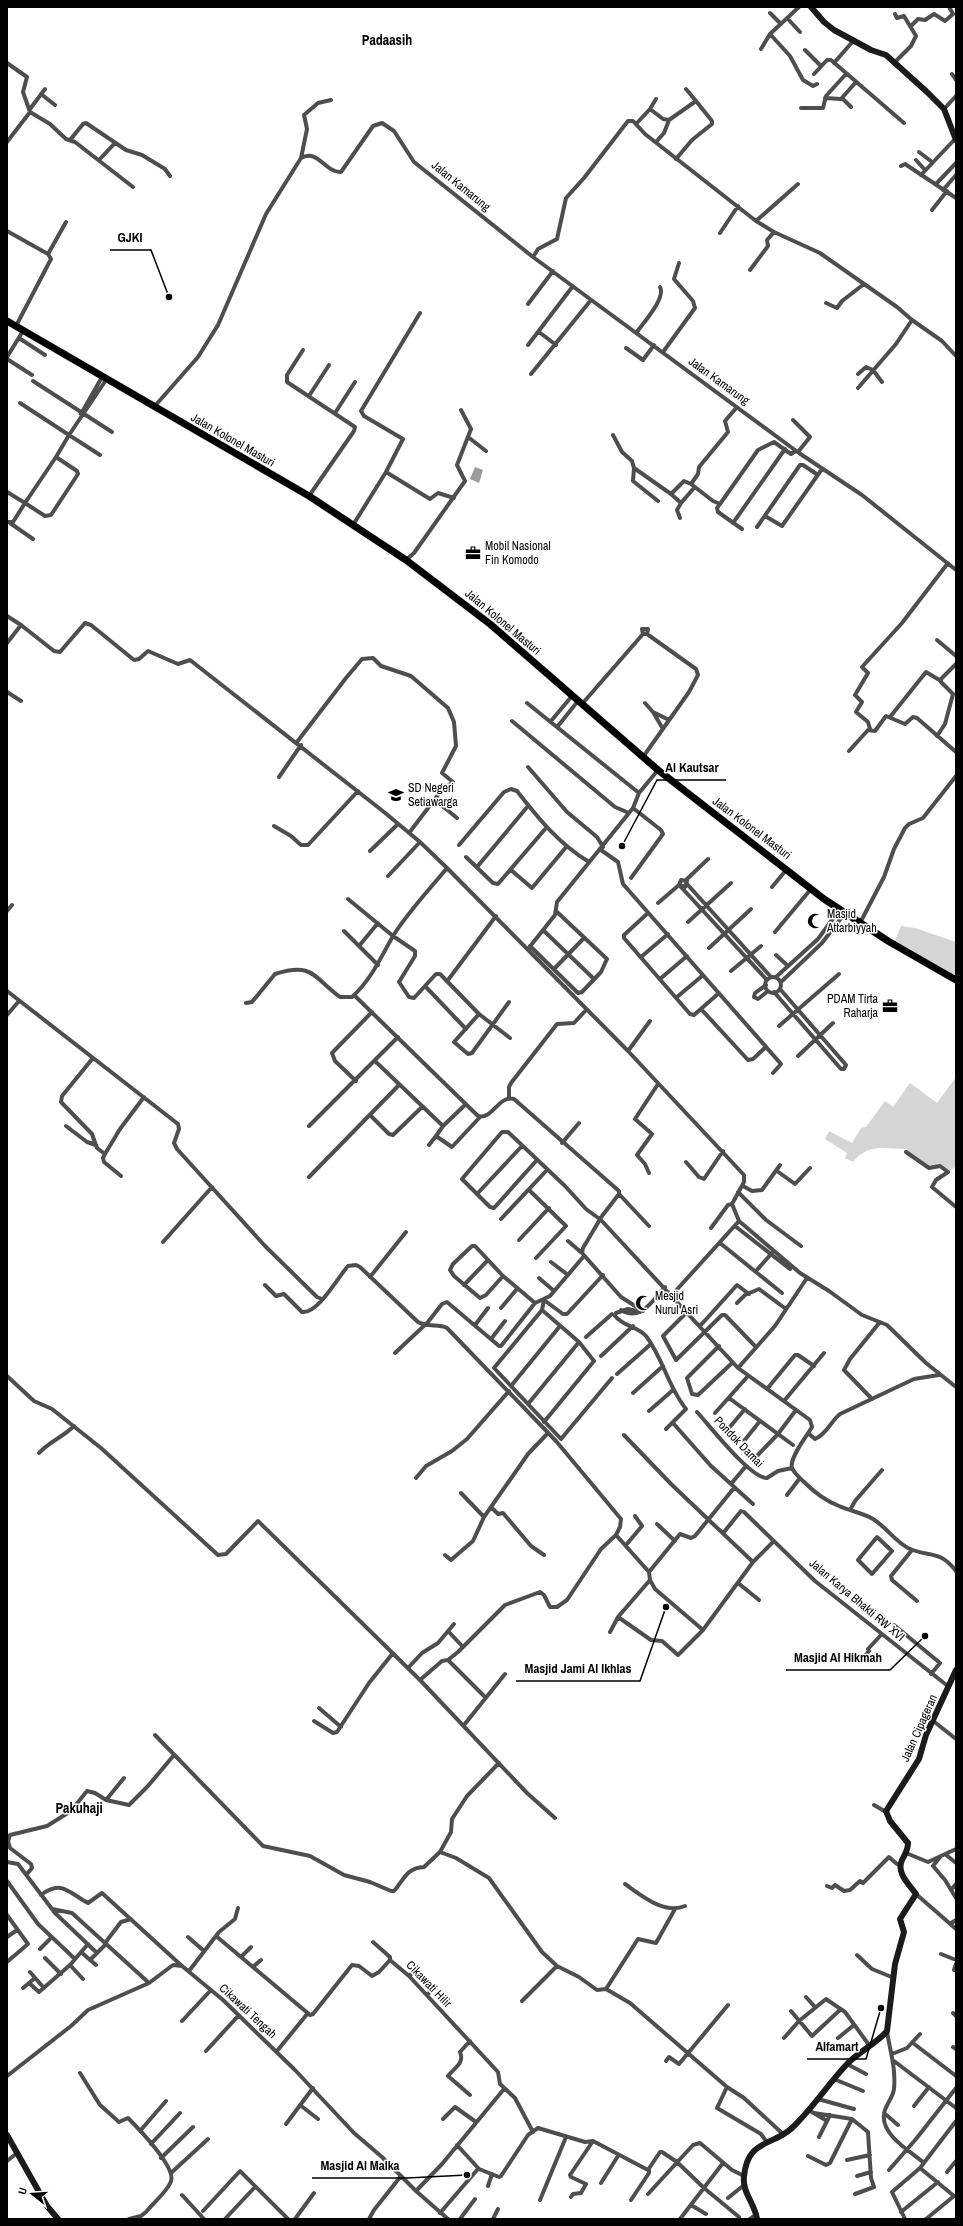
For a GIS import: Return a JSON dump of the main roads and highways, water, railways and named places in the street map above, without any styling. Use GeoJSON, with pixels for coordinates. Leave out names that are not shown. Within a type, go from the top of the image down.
{"type":"FeatureCollection","features":[{"type":"Feature","properties":{"kind":"main road","name":"Jalan Kolonel Masturi"},"geometry":{"type":"LineString","coordinates":[[10,324],[309,496],[406,560],[490,624],[658,770],[812,889],[842,911],[915,958],[956,980]]}},
{"type":"Feature","properties":{"kind":"place","name":"GJKI"},"geometry":{"type":"Point","coordinates":[169,297]}},
{"type":"Feature","properties":{"kind":"place","name":"Mobil Nasional Fin Komodo"},"geometry":{"type":"Point","coordinates":[473,553]}},
{"type":"Feature","properties":{"kind":"place","name":"SD Negeri Setiawarga"},"geometry":{"type":"Point","coordinates":[396,795]}},
{"type":"Feature","properties":{"kind":"place","name":"Al Kautsar"},"geometry":{"type":"Point","coordinates":[622,846]}},
{"type":"Feature","properties":{"kind":"place","name":"Masjid Attarbiyyah"},"geometry":{"type":"Point","coordinates":[815,921]}},
{"type":"Feature","properties":{"kind":"place","name":"PDAM Tirta Raharja"},"geometry":{"type":"Point","coordinates":[890,1006]}},
{"type":"Feature","properties":{"kind":"place","name":"Mesjid Nurul Asri"},"geometry":{"type":"Point","coordinates":[643,1303]}},
{"type":"Feature","properties":{"kind":"place","name":"Masjid Jami Al Ikhlas"},"geometry":{"type":"Point","coordinates":[666,1607]}},
{"type":"Feature","properties":{"kind":"place","name":"Masjid Al Hikmah"},"geometry":{"type":"Point","coordinates":[925,1636]}},
{"type":"Feature","properties":{"kind":"place","name":"Alfamart"},"geometry":{"type":"Point","coordinates":[881,2008]}},
{"type":"Feature","properties":{"kind":"place","name":"Masjid Al Malka"},"geometry":{"type":"Point","coordinates":[467,2175]}},
{"type":"Feature","properties":{"kind":"district","name":"Padaasih"},"geometry":{"type":"Point","coordinates":[387,40]}},
{"type":"Feature","properties":{"kind":"district","name":"Pakuhaji"},"geometry":{"type":"Point","coordinates":[79,1808]}}]}
